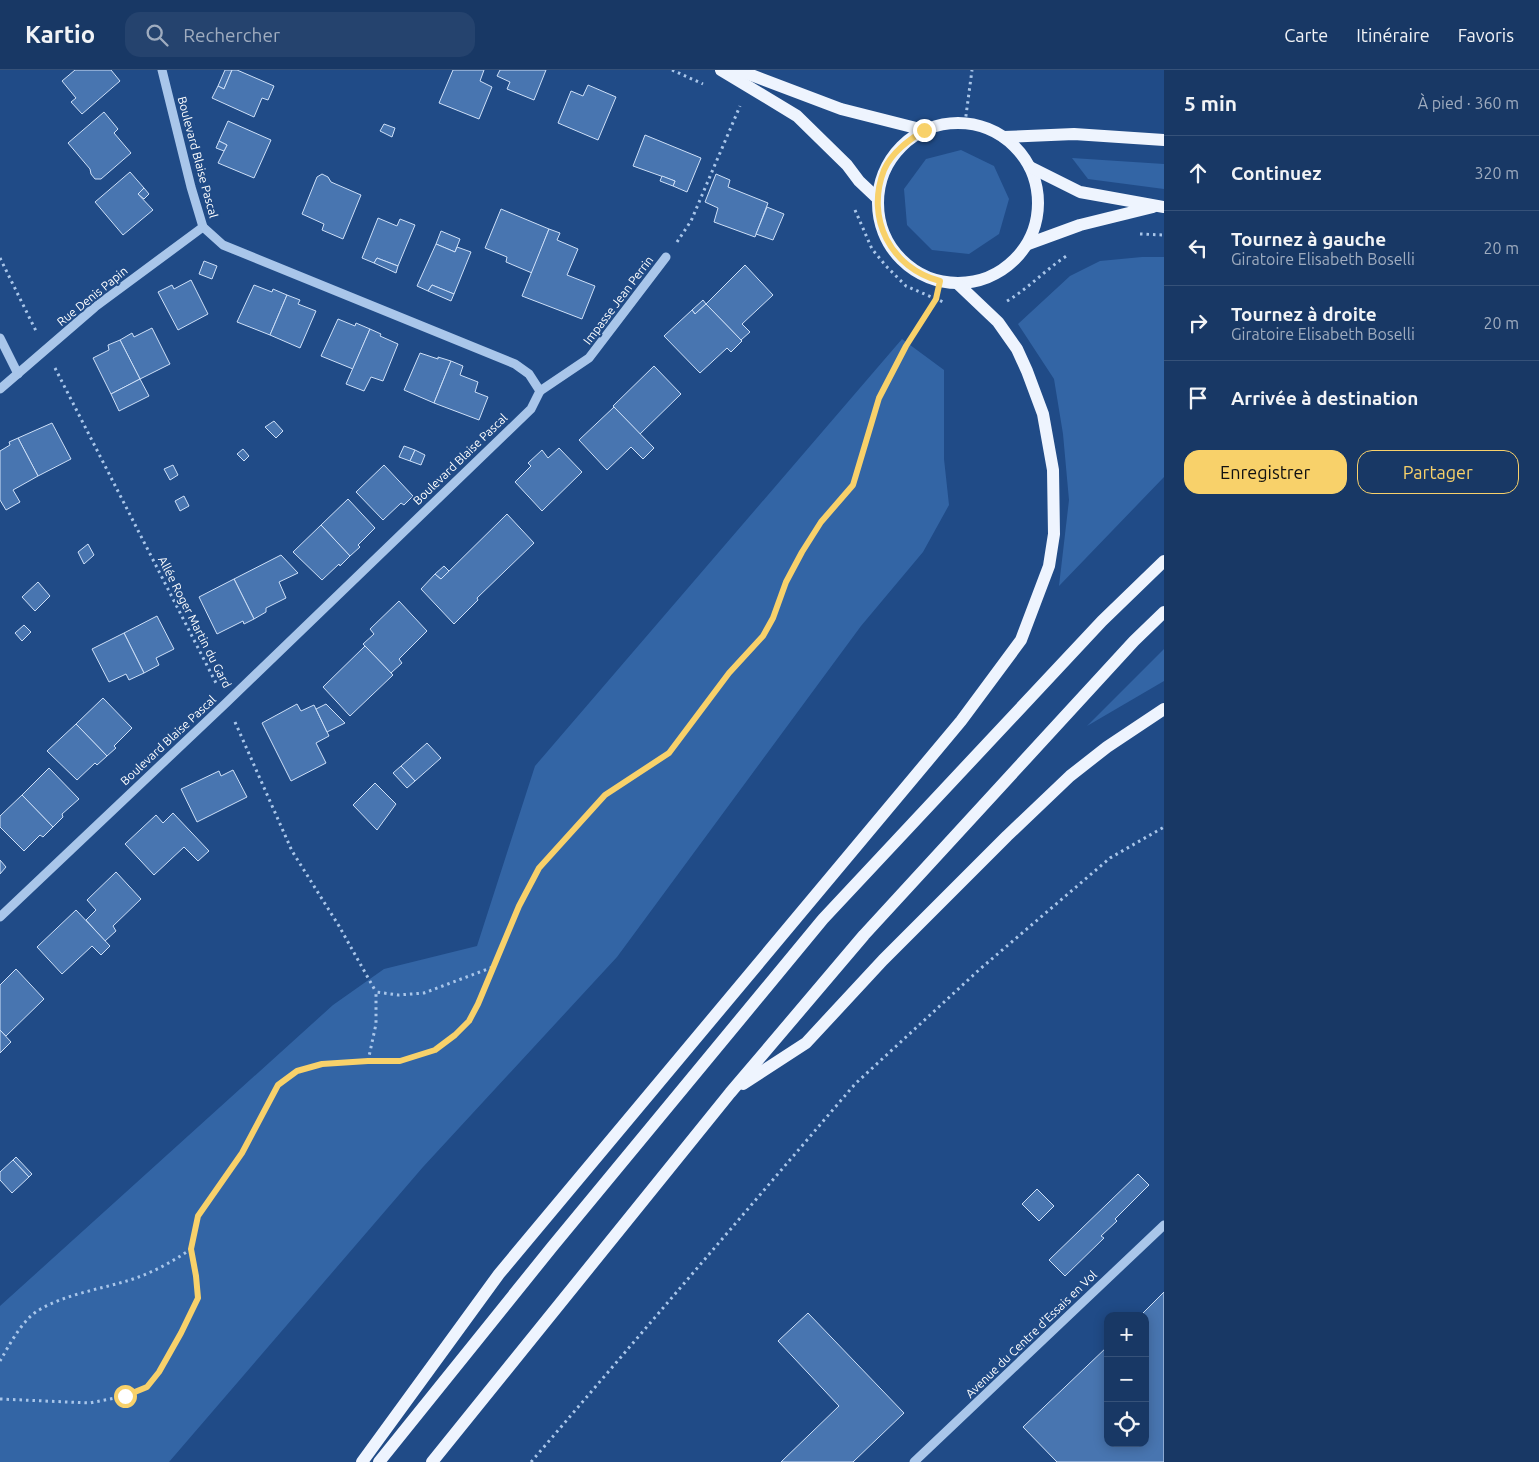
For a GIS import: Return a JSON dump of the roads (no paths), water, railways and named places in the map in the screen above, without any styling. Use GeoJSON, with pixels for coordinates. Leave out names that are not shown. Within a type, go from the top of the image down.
{"type":"FeatureCollection","features":[{"type":"Feature","properties":{"kind":"main road"},"geometry":{"type":"LineString","coordinates":[[721,70],[797,116],[847,165],[859,181],[877,198]]}},
{"type":"Feature","properties":{"kind":"main road"},"geometry":{"type":"LineString","coordinates":[[738,70],[841,109],[924,130]]}},
{"type":"Feature","properties":{"kind":"main road"},"geometry":{"type":"LineString","coordinates":[[965,123],[986,127],[1004,137],[1019,150],[1030,167],[1038,192],[1038,219],[1028,244],[1015,260],[998,273],[979,281],[958,284],[940,281],[925,277],[910,268],[891,249],[880,224],[877,198],[884,170],[901,146],[924,130],[944,124],[965,123]]}},
{"type":"Feature","properties":{"kind":"main road"},"geometry":{"type":"LineString","coordinates":[[1004,137],[1074,134],[1164,140]]}},
{"type":"Feature","properties":{"kind":"main road"},"geometry":{"type":"LineString","coordinates":[[1030,167],[1080,192],[1160,207]]}},
{"type":"Feature","properties":{"kind":"main road"},"geometry":{"type":"LineString","coordinates":[[1028,244],[1080,225],[1160,207]]}},
{"type":"Feature","properties":{"kind":"main road"},"geometry":{"type":"LineString","coordinates":[[362,1462],[499,1274],[960,721],[1021,640],[1049,566],[1054,534],[1053,470],[1043,414],[1017,348],[988,311],[958,284]]}},
{"type":"Feature","properties":{"kind":"main road"},"geometry":{"type":"LineString","coordinates":[[379,1462],[552,1247],[823,919],[1102,621],[1164,560]]}},
{"type":"Feature","properties":{"kind":"main road"},"geometry":{"type":"LineString","coordinates":[[432,1462],[730,1093],[864,935],[1134,641],[1164,612]]}},
{"type":"Feature","properties":{"kind":"main road"},"geometry":{"type":"LineString","coordinates":[[730,1093],[806,1043],[883,960],[1070,776],[1106,747],[1164,709]]}},
{"type":"Feature","properties":{"kind":"street","name":"Boulevard Blaise Pascal"},"geometry":{"type":"LineString","coordinates":[[0,917],[226,703],[531,409],[540,391],[529,374],[515,364],[223,245],[203,227],[191,188],[162,70]]}},
{"type":"Feature","properties":{"kind":"street","name":"Rue Denis Papin"},"geometry":{"type":"LineString","coordinates":[[0,389],[96,307],[203,227]]}},
{"type":"Feature","properties":{"kind":"street","name":"Impasse Jean Perrin"},"geometry":{"type":"LineString","coordinates":[[540,391],[589,358],[666,257]]}},
{"type":"Feature","properties":{"kind":"street"},"geometry":{"type":"LineString","coordinates":[[0,338],[18,374]]}},
{"type":"Feature","properties":{"kind":"street","name":"Avenue du Centre d'Essais en Vol"},"geometry":{"type":"LineString","coordinates":[[914,1462],[1164,1225]]}}]}
